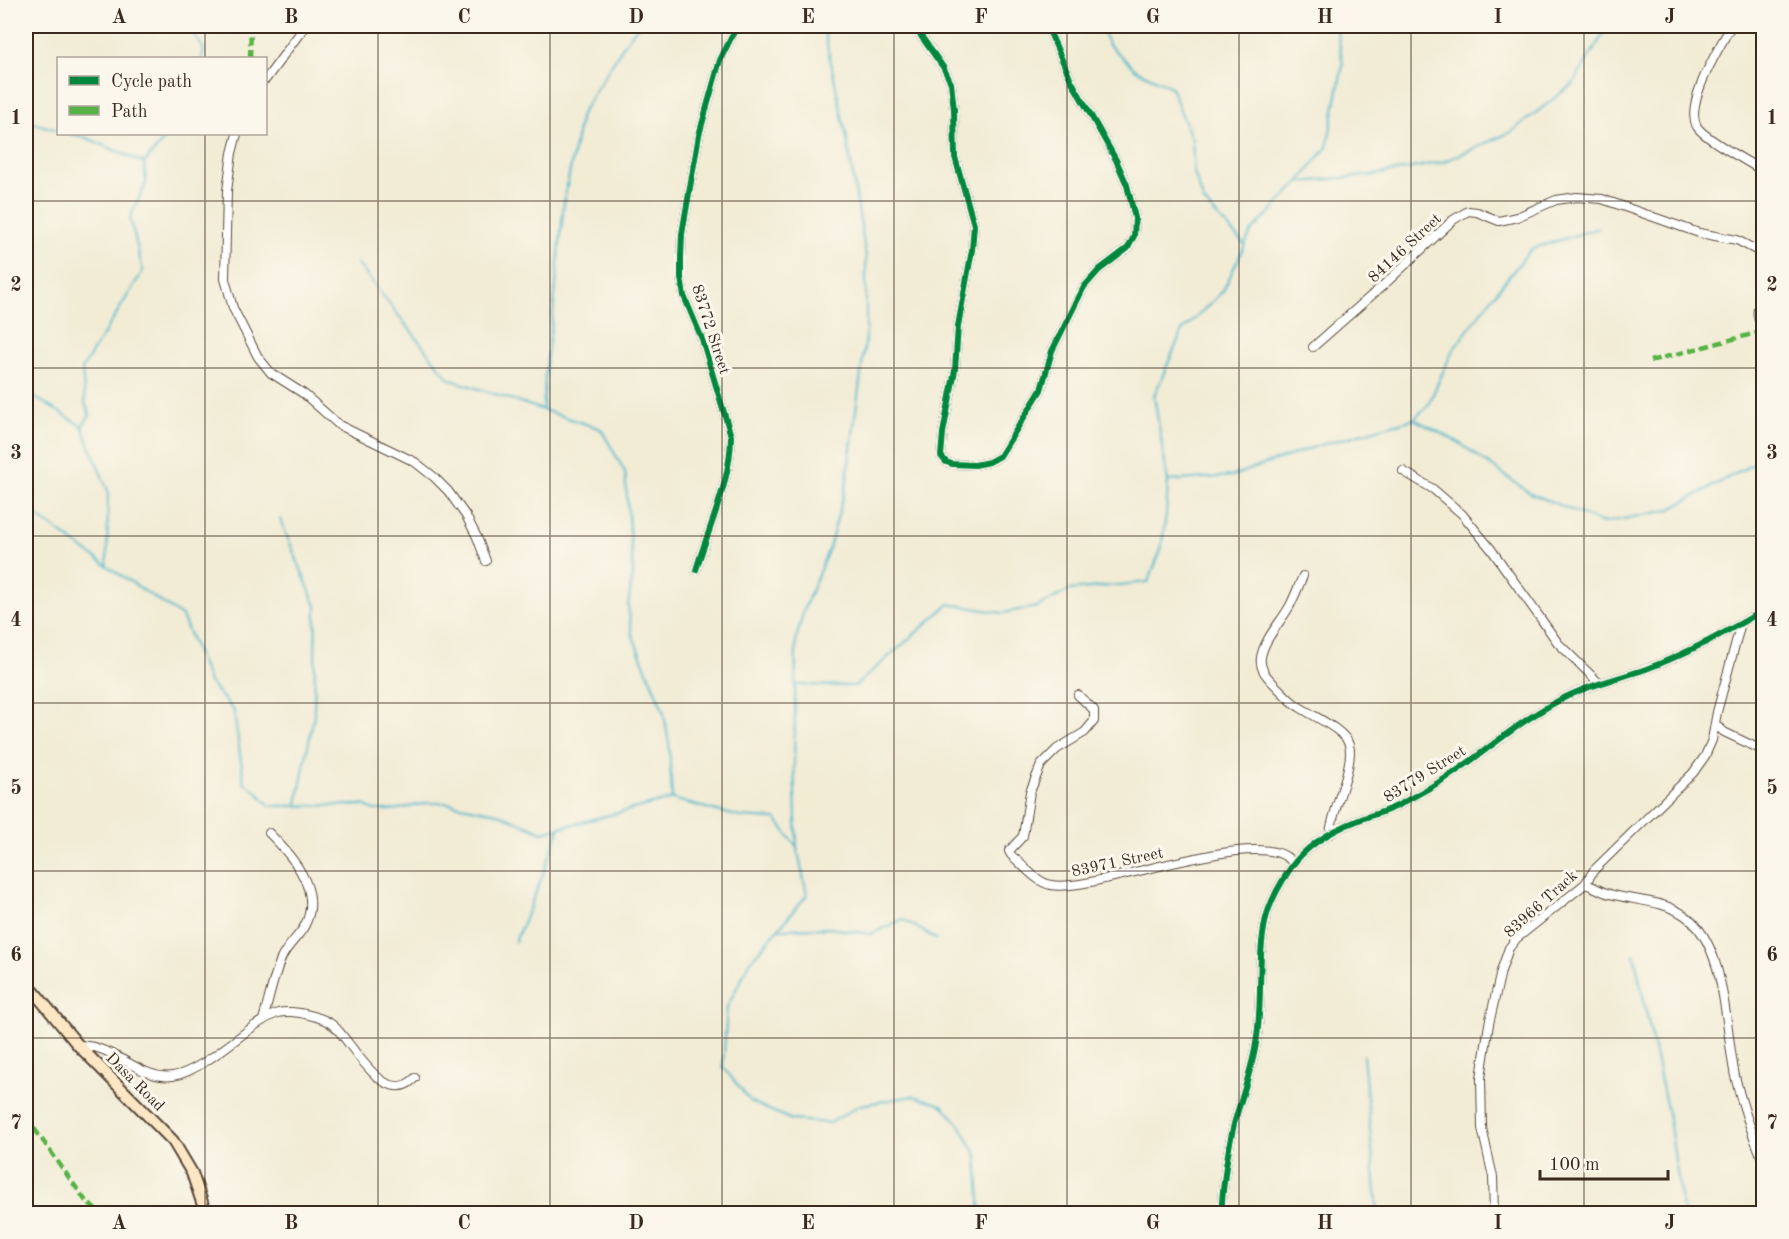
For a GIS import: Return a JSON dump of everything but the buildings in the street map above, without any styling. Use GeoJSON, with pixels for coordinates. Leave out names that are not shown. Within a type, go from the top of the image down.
{"type":"FeatureCollection","features":[{"type":"Feature","properties":{"kind":"street"},"geometry":{"type":"LineString","coordinates":[[267,78],[305,26]]}},
{"type":"Feature","properties":{"kind":"street","name":"83772 Street"},"geometry":{"type":"LineString","coordinates":[[696,570],[727,472],[731,436],[702,339],[684,296],[681,278],[682,234],[699,135],[720,60],[737,26]]}},
{"type":"Feature","properties":{"kind":"street"},"geometry":{"type":"LineString","coordinates":[[914,26],[944,66],[951,83],[955,157],[974,225],[972,250],[958,326],[955,369],[940,449],[943,459],[958,465],[989,462],[1004,451],[1041,390],[1052,351],[1084,287],[1099,270],[1128,248],[1134,236],[1135,218],[1127,185],[1116,160],[1071,80],[1047,26]]}},
{"type":"Feature","properties":{"kind":"street"},"geometry":{"type":"LineString","coordinates":[[1731,26],[1697,93],[1693,109],[1694,120],[1703,133],[1764,172]]}},
{"type":"Feature","properties":{"kind":"street"},"geometry":{"type":"LineString","coordinates":[[237,135],[231,153],[227,190],[225,279],[233,308],[258,357],[271,373],[304,394],[335,422],[415,462],[434,477],[448,491],[466,516],[482,546],[486,561]]}},
{"type":"Feature","properties":{"kind":"street","name":"84146 Street"},"geometry":{"type":"LineString","coordinates":[[1313,347],[1453,220],[1468,211],[1477,212],[1499,221],[1517,217],[1556,200],[1577,197],[1602,199],[1699,233],[1737,240],[1756,250],[1764,258]]}},
{"type":"Feature","properties":{"kind":"street"},"geometry":{"type":"LineString","coordinates":[[1764,295],[1757,314],[1758,320],[1764,326]]}},
{"type":"Feature","properties":{"kind":"street"},"geometry":{"type":"LineString","coordinates":[[1403,471],[1433,489],[1462,514],[1491,549],[1552,635],[1599,683]]}},
{"type":"Feature","properties":{"kind":"street"},"geometry":{"type":"LineString","coordinates":[[1303,576],[1290,606],[1263,650],[1260,662],[1261,670],[1283,694],[1342,734],[1349,742],[1347,772],[1331,823],[1330,834]]}},
{"type":"Feature","properties":{"kind":"street","name":"83779 Street"},"geometry":{"type":"LineString","coordinates":[[1221,1214],[1233,1127],[1258,1035],[1263,934],[1267,916],[1293,864],[1314,843],[1330,834],[1359,820],[1385,812],[1453,774],[1530,716],[1563,698],[1672,658],[1764,610]]}},
{"type":"Feature","properties":{"kind":"street","name":"83966 Track"},"geometry":{"type":"LineString","coordinates":[[1494,1214],[1493,1177],[1482,1128],[1481,1078],[1489,1024],[1501,971],[1509,948],[1517,938],[1585,884],[1594,870],[1626,837],[1693,773],[1705,756],[1712,740],[1740,623]]}},
{"type":"Feature","properties":{"kind":"street","name":"83971 Street"},"geometry":{"type":"LineString","coordinates":[[1078,694],[1094,710],[1094,721],[1085,732],[1057,749],[1041,765],[1030,792],[1023,836],[1009,851],[1037,877],[1051,885],[1067,885],[1100,880],[1194,858],[1251,851],[1281,855],[1287,857],[1293,864]]}},
{"type":"Feature","properties":{"kind":"street"},"geometry":{"type":"LineString","coordinates":[[1715,724],[1724,732],[1764,751]]}},
{"type":"Feature","properties":{"kind":"street"},"geometry":{"type":"LineString","coordinates":[[263,1020],[282,957],[307,922],[310,898],[297,862],[269,833]]}},
{"type":"Feature","properties":{"kind":"street"},"geometry":{"type":"LineString","coordinates":[[1585,884],[1610,894],[1672,909],[1685,915],[1702,931],[1712,952],[1721,985],[1729,1047],[1741,1101],[1764,1163]]}},
{"type":"Feature","properties":{"kind":"street","name":"Dasa Road"},"geometry":{"type":"LineString","coordinates":[[26,982],[78,1045],[173,1141],[192,1173],[206,1214]]}},
{"type":"Feature","properties":{"kind":"street"},"geometry":{"type":"LineString","coordinates":[[78,1045],[97,1048],[153,1075],[171,1076],[186,1071],[217,1054],[263,1020],[278,1013],[303,1014],[321,1018],[334,1026],[381,1080],[399,1087],[408,1085],[415,1078]]}},
{"type":"Feature","properties":{"kind":"waterway"},"geometry":{"type":"LineString","coordinates":[[187,26],[204,49],[202,57]]}},
{"type":"Feature","properties":{"kind":"waterway"},"geometry":{"type":"LineString","coordinates":[[543,410],[564,201],[581,114],[638,26]]}},
{"type":"Feature","properties":{"kind":"waterway"},"geometry":{"type":"LineString","coordinates":[[797,846],[794,766],[796,640],[804,609],[829,548],[846,486],[866,336],[866,257],[846,134],[823,26]]}},
{"type":"Feature","properties":{"kind":"waterway"},"geometry":{"type":"LineString","coordinates":[[1101,26],[1108,44],[1136,70],[1171,87],[1192,140],[1194,173],[1204,202],[1244,244]]}},
{"type":"Feature","properties":{"kind":"waterway"},"geometry":{"type":"LineString","coordinates":[[796,685],[855,686],[949,604],[1002,613],[1037,607],[1070,590],[1148,582],[1161,550],[1168,481],[1154,396],[1182,331],[1223,291],[1251,232],[1299,182],[1327,147],[1343,64],[1336,26]]}},
{"type":"Feature","properties":{"kind":"waterway"},"geometry":{"type":"LineString","coordinates":[[1300,182],[1375,175],[1443,162],[1511,132],[1573,84],[1608,26]]}},
{"type":"Feature","properties":{"kind":"waterway"},"geometry":{"type":"LineString","coordinates":[[26,121],[57,130]]}},
{"type":"Feature","properties":{"kind":"waterway"},"geometry":{"type":"LineString","coordinates":[[74,135],[87,138],[144,163]]}},
{"type":"Feature","properties":{"kind":"waterway"},"geometry":{"type":"LineString","coordinates":[[168,135],[144,163],[146,183],[130,218],[143,271],[82,369],[85,403],[90,415],[82,426],[108,491],[107,566],[182,616],[209,682],[234,711],[244,783],[255,790],[270,806],[363,805],[374,810],[394,810],[427,803],[446,803],[497,813],[543,832],[672,799],[740,817],[776,819],[797,847],[807,895],[750,962],[727,1007],[723,1067],[751,1102],[792,1120],[830,1123],[860,1105],[914,1096],[942,1105],[960,1125],[977,1156],[981,1214]]}},
{"type":"Feature","properties":{"kind":"waterway"},"geometry":{"type":"LineString","coordinates":[[1414,419],[1428,405],[1453,350],[1531,249],[1599,228]]}},
{"type":"Feature","properties":{"kind":"waterway"},"geometry":{"type":"LineString","coordinates":[[357,263],[449,379],[601,429],[625,472],[633,572],[628,606],[632,634],[663,710],[669,743],[672,798]]}},
{"type":"Feature","properties":{"kind":"waterway"},"geometry":{"type":"LineString","coordinates":[[26,392],[82,426]]}},
{"type":"Feature","properties":{"kind":"waterway"},"geometry":{"type":"LineString","coordinates":[[1168,481],[1232,476],[1317,446],[1414,419],[1458,442],[1530,493],[1603,523],[1669,510],[1764,458]]}},
{"type":"Feature","properties":{"kind":"waterway"},"geometry":{"type":"LineString","coordinates":[[26,510],[107,566]]}},
{"type":"Feature","properties":{"kind":"waterway"},"geometry":{"type":"LineString","coordinates":[[280,519],[316,606],[314,715],[297,804]]}},
{"type":"Feature","properties":{"kind":"waterway"},"geometry":{"type":"LineString","coordinates":[[515,942],[560,827]]}},
{"type":"Feature","properties":{"kind":"waterway"},"geometry":{"type":"LineString","coordinates":[[778,929],[829,928],[871,934],[903,919],[936,939]]}},
{"type":"Feature","properties":{"kind":"waterway"},"geometry":{"type":"LineString","coordinates":[[1634,954],[1669,1119],[1685,1214]]}},
{"type":"Feature","properties":{"kind":"waterway"},"geometry":{"type":"LineString","coordinates":[[1363,1055],[1378,1214]]}},
{"type":"Feature","properties":{"kind":"marked path"},"geometry":{"type":"LineString","coordinates":[[250,57],[251,26]]}},
{"type":"Feature","properties":{"kind":"marked path"},"geometry":{"type":"LineString","coordinates":[[1650,361],[1764,331]]}},
{"type":"Feature","properties":{"kind":"marked path"},"geometry":{"type":"LineString","coordinates":[[26,1117],[85,1200],[100,1214]]}},
{"type":"Feature","properties":{"kind":"cycle path"},"geometry":{"type":"LineString","coordinates":[[696,570],[723,487],[731,436],[702,339],[684,296],[681,278],[682,234],[699,135],[720,60],[737,26]]}},
{"type":"Feature","properties":{"kind":"cycle path"},"geometry":{"type":"LineString","coordinates":[[914,26],[943,67],[951,83],[955,157],[974,225],[941,456],[946,462],[952,464],[975,465],[989,462],[1000,456],[1041,390],[1052,351],[1084,287],[1099,270],[1128,248],[1134,236],[1135,218],[1127,185],[1116,160],[1071,80],[1047,26]]}},
{"type":"Feature","properties":{"kind":"cycle path"},"geometry":{"type":"LineString","coordinates":[[1221,1214],[1234,1124],[1251,1068],[1258,1033],[1261,951],[1266,918],[1286,875],[1303,853],[1349,824],[1396,807],[1440,782],[1518,726],[1560,700],[1592,686],[1676,657],[1764,610]]}}]}
